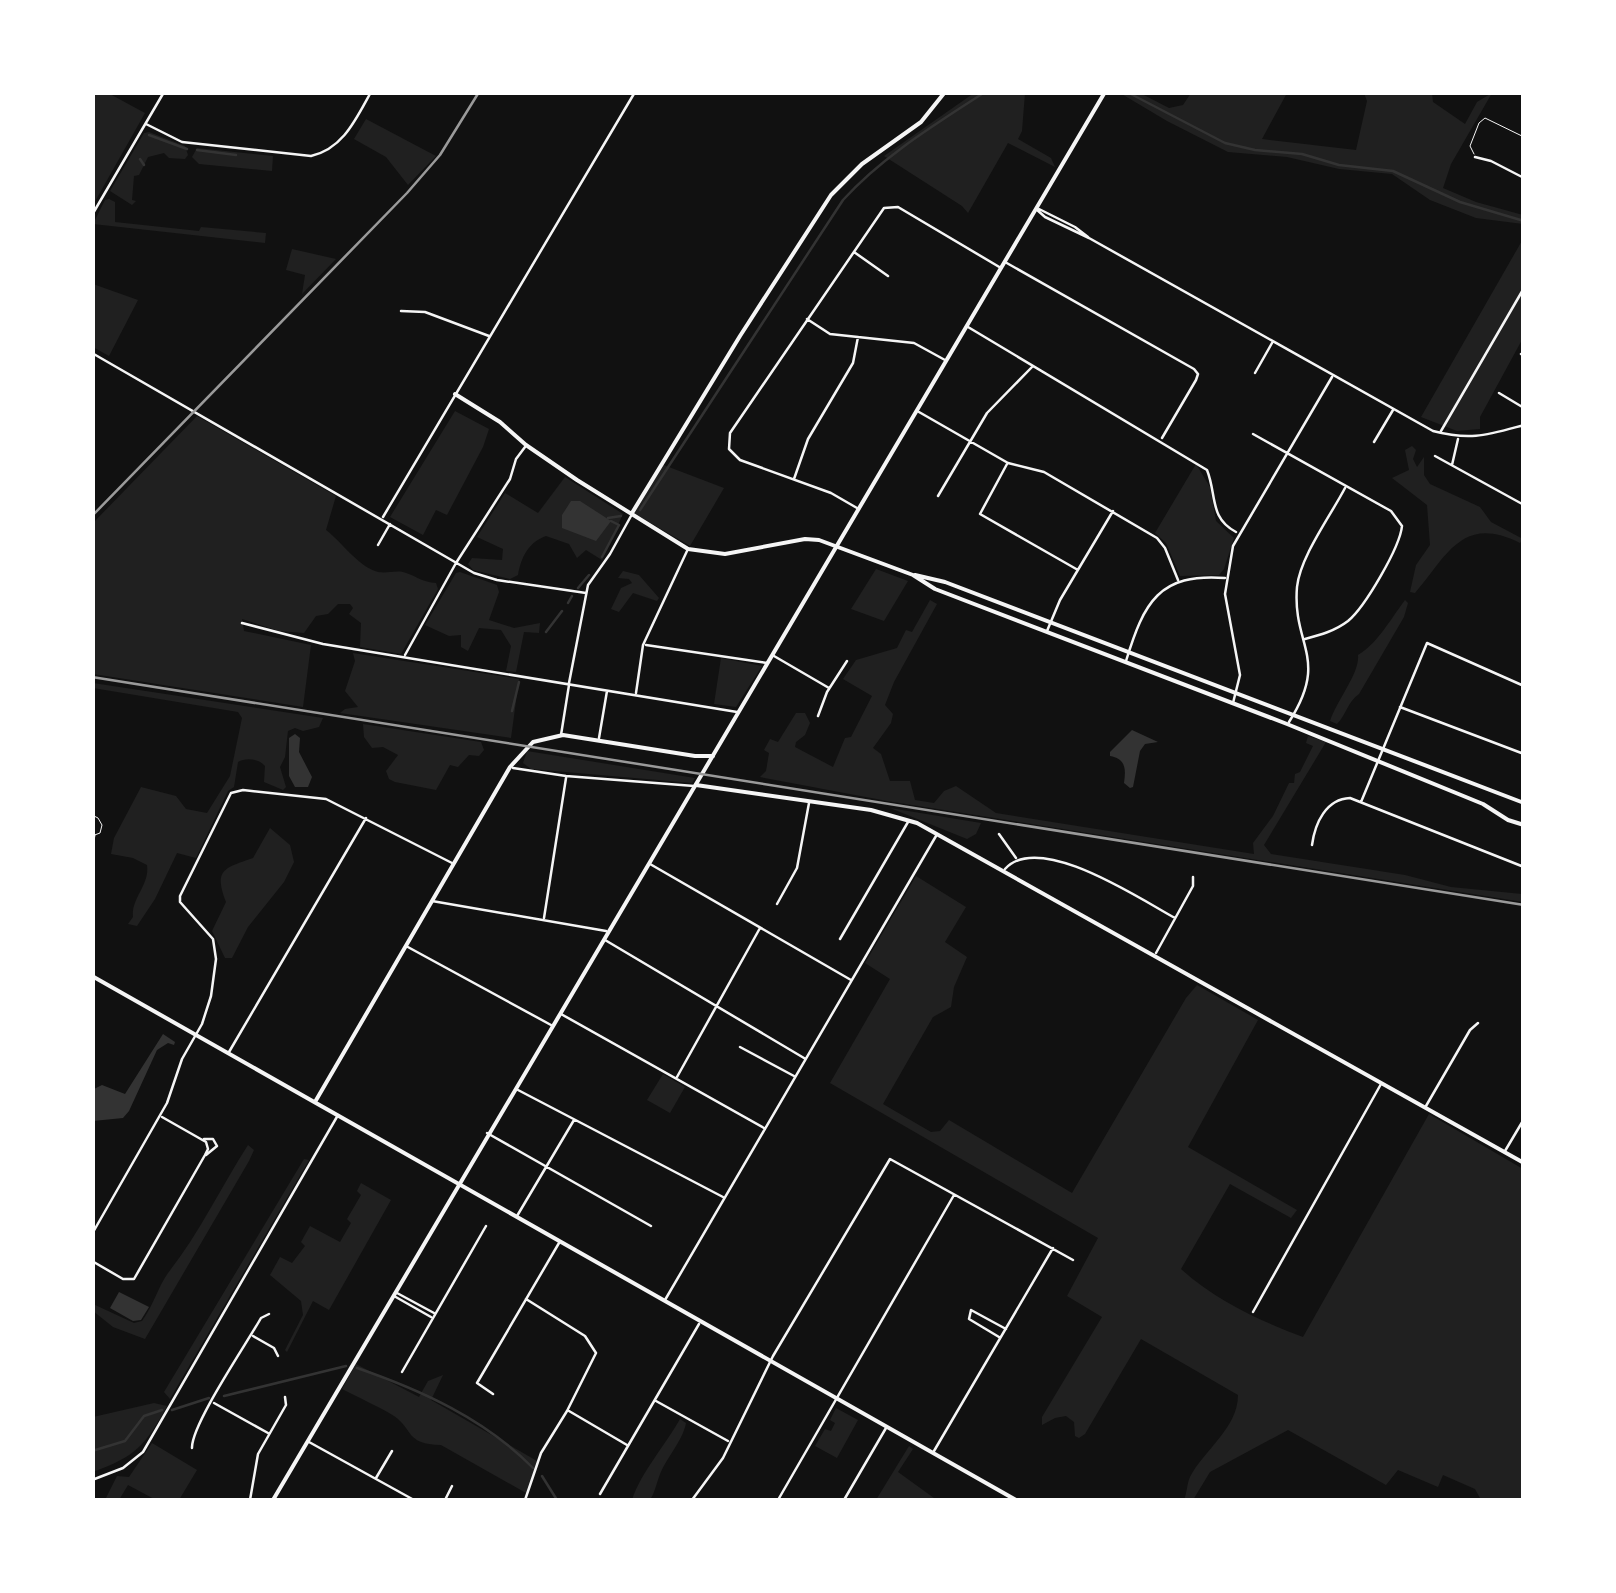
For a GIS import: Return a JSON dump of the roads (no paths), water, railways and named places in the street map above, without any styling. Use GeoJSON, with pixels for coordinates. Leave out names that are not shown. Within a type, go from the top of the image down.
{"type":"FeatureCollection","features":[{"type":"Feature","properties":{"kind":"street"},"geometry":{"type":"LineString","coordinates":[[92,215],[164,92]]}},
{"type":"Feature","properties":{"kind":"street"},"geometry":{"type":"LineString","coordinates":[[146,124],[182,142],[311,156],[340,141],[371,92]]}},
{"type":"Feature","properties":{"kind":"street"},"geometry":{"type":"LineString","coordinates":[[382,518],[635,92]]}},
{"type":"Feature","properties":{"kind":"street"},"geometry":{"type":"LineString","coordinates":[[561,735],[586,594],[631,514],[831,196],[862,164],[921,122],[945,92]]}},
{"type":"Feature","properties":{"kind":"street"},"geometry":{"type":"LineString","coordinates":[[273,1500],[1105,92]]}},
{"type":"Feature","properties":{"kind":"street"},"geometry":{"type":"LineString","coordinates":[[1475,157],[1491,160],[1524,178]]}},
{"type":"Feature","properties":{"kind":"street"},"geometry":{"type":"LineString","coordinates":[[858,509],[831,493],[740,460],[732,454],[730,433],[879,212],[898,207],[1001,268]]}},
{"type":"Feature","properties":{"kind":"street"},"geometry":{"type":"LineString","coordinates":[[1036,209],[1048,211],[1333,376],[1440,432],[1459,438],[1480,438],[1524,425]]}},
{"type":"Feature","properties":{"kind":"street"},"geometry":{"type":"LineString","coordinates":[[852,251],[888,276]]}},
{"type":"Feature","properties":{"kind":"street"},"geometry":{"type":"LineString","coordinates":[[1005,261],[1198,374],[1161,440]]}},
{"type":"Feature","properties":{"kind":"street"},"geometry":{"type":"LineString","coordinates":[[1440,432],[1524,288]]}},
{"type":"Feature","properties":{"kind":"street"},"geometry":{"type":"LineString","coordinates":[[402,311],[425,312],[490,337]]}},
{"type":"Feature","properties":{"kind":"street"},"geometry":{"type":"LineString","coordinates":[[807,318],[830,334],[914,344],[946,361]]}},
{"type":"Feature","properties":{"kind":"street"},"geometry":{"type":"LineString","coordinates":[[967,326],[1208,470],[1215,511],[1220,521],[1239,533]]}},
{"type":"Feature","properties":{"kind":"street"},"geometry":{"type":"LineString","coordinates":[[794,479],[808,439],[853,363],[858,337]]}},
{"type":"Feature","properties":{"kind":"street"},"geometry":{"type":"LineString","coordinates":[[1255,373],[1273,341]]}},
{"type":"Feature","properties":{"kind":"street"},"geometry":{"type":"LineString","coordinates":[[92,354],[456,563],[497,580],[586,594]]}},
{"type":"Feature","properties":{"kind":"street"},"geometry":{"type":"LineString","coordinates":[[938,496],[999,398],[1033,366]]}},
{"type":"Feature","properties":{"kind":"street"},"geometry":{"type":"LineString","coordinates":[[1233,703],[1240,675],[1229,621],[1226,578],[1239,533],[1333,376]]}},
{"type":"Feature","properties":{"kind":"street"},"geometry":{"type":"LineString","coordinates":[[1499,392],[1523,407]]}},
{"type":"Feature","properties":{"kind":"street"},"geometry":{"type":"LineString","coordinates":[[455,394],[500,422],[526,445],[688,548],[725,554],[805,539],[838,544],[948,594],[1287,724],[1483,804],[1524,825]]}},
{"type":"Feature","properties":{"kind":"street"},"geometry":{"type":"LineString","coordinates":[[1374,442],[1393,408]]}},
{"type":"Feature","properties":{"kind":"street"},"geometry":{"type":"LineString","coordinates":[[916,411],[1008,463],[1044,472],[1157,538],[1178,580]]}},
{"type":"Feature","properties":{"kind":"street"},"geometry":{"type":"LineString","coordinates":[[1253,434],[1398,517],[1402,534],[1353,616],[1328,633],[1305,639]]}},
{"type":"Feature","properties":{"kind":"street"},"geometry":{"type":"LineString","coordinates":[[1452,465],[1459,438]]}},
{"type":"Feature","properties":{"kind":"street"},"geometry":{"type":"LineString","coordinates":[[404,657],[526,445]]}},
{"type":"Feature","properties":{"kind":"street"},"geometry":{"type":"LineString","coordinates":[[1435,456],[1524,505]]}},
{"type":"Feature","properties":{"kind":"street"},"geometry":{"type":"LineString","coordinates":[[1008,463],[980,514],[1078,570]]}},
{"type":"Feature","properties":{"kind":"street"},"geometry":{"type":"LineString","coordinates":[[1287,724],[1307,690],[1310,677],[1298,603],[1298,578],[1346,487]]}},
{"type":"Feature","properties":{"kind":"street"},"geometry":{"type":"LineString","coordinates":[[1046,632],[1112,511]]}},
{"type":"Feature","properties":{"kind":"street"},"geometry":{"type":"LineString","coordinates":[[378,546],[390,523]]}},
{"type":"Feature","properties":{"kind":"street"},"geometry":{"type":"LineString","coordinates":[[636,694],[643,645],[688,548]]}},
{"type":"Feature","properties":{"kind":"street"},"geometry":{"type":"LineString","coordinates":[[913,575],[952,585],[1524,803]]}},
{"type":"Feature","properties":{"kind":"street"},"geometry":{"type":"LineString","coordinates":[[1125,662],[1152,600],[1178,580],[1226,578]]}},
{"type":"Feature","properties":{"kind":"street"},"geometry":{"type":"LineString","coordinates":[[948,594],[952,585]]}},
{"type":"Feature","properties":{"kind":"street"},"geometry":{"type":"LineString","coordinates":[[242,623],[275,634],[360,650],[738,712]]}},
{"type":"Feature","properties":{"kind":"street"},"geometry":{"type":"LineString","coordinates":[[1094,650],[1097,640]]}},
{"type":"Feature","properties":{"kind":"street"},"geometry":{"type":"LineString","coordinates":[[1361,802],[1427,643],[1524,686]]}},
{"type":"Feature","properties":{"kind":"street"},"geometry":{"type":"LineString","coordinates":[[643,645],[768,663]]}},
{"type":"Feature","properties":{"kind":"street"},"geometry":{"type":"LineString","coordinates":[[772,655],[829,688]]}},
{"type":"Feature","properties":{"kind":"street"},"geometry":{"type":"LineString","coordinates":[[818,716],[846,660]]}},
{"type":"Feature","properties":{"kind":"street"},"geometry":{"type":"LineString","coordinates":[[599,740],[607,690]]}},
{"type":"Feature","properties":{"kind":"street"},"geometry":{"type":"LineString","coordinates":[[1399,706],[1524,754]]}},
{"type":"Feature","properties":{"kind":"street"},"geometry":{"type":"LineString","coordinates":[[315,1102],[510,767],[533,742],[561,735],[713,756]]}},
{"type":"Feature","properties":{"kind":"street"},"geometry":{"type":"LineString","coordinates":[[695,756],[705,769]]}},
{"type":"Feature","properties":{"kind":"street"},"geometry":{"type":"LineString","coordinates":[[510,767],[566,776],[696,786],[871,810],[909,820],[1524,1163]]}},
{"type":"Feature","properties":{"kind":"street"},"geometry":{"type":"LineString","coordinates":[[544,920],[566,776]]}},
{"type":"Feature","properties":{"kind":"street"},"geometry":{"type":"LineString","coordinates":[[92,1234],[160,1116],[211,996],[216,950],[210,932],[180,902],[180,896],[231,793],[242,790],[326,798],[453,864]]}},
{"type":"Feature","properties":{"kind":"street"},"geometry":{"type":"LineString","coordinates":[[1312,845],[1313,832],[1330,804],[1339,798],[1361,802],[1524,867]]}},
{"type":"Feature","properties":{"kind":"street"},"geometry":{"type":"LineString","coordinates":[[777,904],[797,868],[809,802]]}},
{"type":"Feature","properties":{"kind":"street"},"geometry":{"type":"LineString","coordinates":[[228,1053],[366,818]]}},
{"type":"Feature","properties":{"kind":"street"},"geometry":{"type":"LineString","coordinates":[[840,939],[909,820]]}},
{"type":"Feature","properties":{"kind":"street"},"geometry":{"type":"LineString","coordinates":[[665,1302],[937,834]]}},
{"type":"Feature","properties":{"kind":"street"},"geometry":{"type":"LineString","coordinates":[[999,834],[1017,859]]}},
{"type":"Feature","properties":{"kind":"street"},"geometry":{"type":"LineString","coordinates":[[1004,870],[1017,859],[1040,856],[1062,862],[1175,918]]}},
{"type":"Feature","properties":{"kind":"street"},"geometry":{"type":"LineString","coordinates":[[648,863],[852,980]]}},
{"type":"Feature","properties":{"kind":"street"},"geometry":{"type":"LineString","coordinates":[[1155,955],[1193,886],[1193,877]]}},
{"type":"Feature","properties":{"kind":"street"},"geometry":{"type":"LineString","coordinates":[[432,901],[608,931]]}},
{"type":"Feature","properties":{"kind":"street"},"geometry":{"type":"LineString","coordinates":[[676,1078],[760,928]]}},
{"type":"Feature","properties":{"kind":"street"},"geometry":{"type":"LineString","coordinates":[[603,940],[806,1059]]}},
{"type":"Feature","properties":{"kind":"street"},"geometry":{"type":"LineString","coordinates":[[405,946],[552,1025]]}},
{"type":"Feature","properties":{"kind":"street"},"geometry":{"type":"LineString","coordinates":[[92,976],[1016,1500]]}},
{"type":"Feature","properties":{"kind":"street"},"geometry":{"type":"LineString","coordinates":[[559,1013],[765,1129]]}},
{"type":"Feature","properties":{"kind":"street"},"geometry":{"type":"LineString","coordinates":[[1425,1107],[1470,1030],[1478,1023]]}},
{"type":"Feature","properties":{"kind":"street"},"geometry":{"type":"LineString","coordinates":[[740,1047],[795,1077]]}},
{"type":"Feature","properties":{"kind":"street"},"geometry":{"type":"LineString","coordinates":[[1253,1312],[1381,1082]]}},
{"type":"Feature","properties":{"kind":"street"},"geometry":{"type":"LineString","coordinates":[[514,1088],[724,1198]]}},
{"type":"Feature","properties":{"kind":"street"},"geometry":{"type":"LineString","coordinates":[[92,1480],[133,1463],[143,1452],[338,1114]]}},
{"type":"Feature","properties":{"kind":"street"},"geometry":{"type":"LineString","coordinates":[[92,1261],[123,1279],[134,1278],[205,1155],[208,1146],[202,1140],[160,1116]]}},
{"type":"Feature","properties":{"kind":"street"},"geometry":{"type":"LineString","coordinates":[[516,1217],[575,1119]]}},
{"type":"Feature","properties":{"kind":"street"},"geometry":{"type":"LineString","coordinates":[[1504,1152],[1524,1119]]}},
{"type":"Feature","properties":{"kind":"street"},"geometry":{"type":"LineString","coordinates":[[488,1133],[651,1226]]}},
{"type":"Feature","properties":{"kind":"street"},"geometry":{"type":"LineString","coordinates":[[202,1140],[213,1139],[217,1146],[205,1155]]}},
{"type":"Feature","properties":{"kind":"street"},"geometry":{"type":"LineString","coordinates":[[692,1500],[712,1476],[771,1361],[890,1158],[1073,1260]]}},
{"type":"Feature","properties":{"kind":"street"},"geometry":{"type":"LineString","coordinates":[[778,1500],[954,1194]]}},
{"type":"Feature","properties":{"kind":"street"},"geometry":{"type":"LineString","coordinates":[[402,1372],[486,1226]]}},
{"type":"Feature","properties":{"kind":"street"},"geometry":{"type":"LineString","coordinates":[[494,1394],[477,1383],[559,1242]]}},
{"type":"Feature","properties":{"kind":"street"},"geometry":{"type":"LineString","coordinates":[[933,1452],[1053,1248]]}},
{"type":"Feature","properties":{"kind":"street"},"geometry":{"type":"LineString","coordinates":[[394,1294],[434,1316]]}},
{"type":"Feature","properties":{"kind":"street"},"geometry":{"type":"LineString","coordinates":[[524,1500],[541,1453],[594,1363],[596,1353],[585,1336],[526,1299]]}},
{"type":"Feature","properties":{"kind":"street"},"geometry":{"type":"LineString","coordinates":[[1001,1338],[969,1319],[970,1310],[1006,1329]]}},
{"type":"Feature","properties":{"kind":"street"},"geometry":{"type":"LineString","coordinates":[[192,1448],[192,1438],[212,1402],[261,1318],[269,1314]]}},
{"type":"Feature","properties":{"kind":"street"},"geometry":{"type":"LineString","coordinates":[[600,1494],[700,1322]]}},
{"type":"Feature","properties":{"kind":"street"},"geometry":{"type":"LineString","coordinates":[[251,1335],[274,1348],[278,1356]]}},
{"type":"Feature","properties":{"kind":"street"},"geometry":{"type":"LineString","coordinates":[[250,1500],[258,1454],[286,1404],[285,1397]]}},
{"type":"Feature","properties":{"kind":"street"},"geometry":{"type":"LineString","coordinates":[[655,1400],[729,1442]]}},
{"type":"Feature","properties":{"kind":"street"},"geometry":{"type":"LineString","coordinates":[[212,1402],[269,1434]]}},
{"type":"Feature","properties":{"kind":"street"},"geometry":{"type":"LineString","coordinates":[[567,1410],[628,1446]]}},
{"type":"Feature","properties":{"kind":"street"},"geometry":{"type":"LineString","coordinates":[[844,1500],[887,1426]]}},
{"type":"Feature","properties":{"kind":"street"},"geometry":{"type":"LineString","coordinates":[[307,1442],[414,1500]]}},
{"type":"Feature","properties":{"kind":"street"},"geometry":{"type":"LineString","coordinates":[[376,1480],[392,1450]]}},
{"type":"Feature","properties":{"kind":"street"},"geometry":{"type":"LineString","coordinates":[[445,1500],[452,1486]]}},
{"type":"Feature","properties":{"kind":"lane"},"geometry":{"type":"LineString","coordinates":[[1475,157],[1470,146],[1472,135],[1485,118],[1524,137]]}},
{"type":"Feature","properties":{"kind":"lane"},"geometry":{"type":"LineString","coordinates":[[92,815],[102,823],[102,829],[94,836],[92,852]]}},
{"type":"Feature","properties":{"kind":"waterway"},"geometry":{"type":"LineString","coordinates":[[640,510],[843,200],[893,155],[985,92]]}},
{"type":"Feature","properties":{"kind":"waterway"},"geometry":{"type":"LineString","coordinates":[[1127,92],[1225,143],[1393,171],[1460,202],[1524,221]]}},
{"type":"Feature","properties":{"kind":"waterway"},"geometry":{"type":"LineString","coordinates":[[149,135],[187,149]]}},
{"type":"Feature","properties":{"kind":"waterway"},"geometry":{"type":"LineString","coordinates":[[197,150],[236,155]]}},
{"type":"Feature","properties":{"kind":"waterway"},"geometry":{"type":"LineString","coordinates":[[140,159],[144,165]]}},
{"type":"Feature","properties":{"kind":"waterway"},"geometry":{"type":"LineString","coordinates":[[608,518],[621,516]]}},
{"type":"Feature","properties":{"kind":"waterway"},"geometry":{"type":"LineString","coordinates":[[602,557],[619,525],[611,521]]}},
{"type":"Feature","properties":{"kind":"waterway"},"geometry":{"type":"LineString","coordinates":[[578,588],[589,575]]}},
{"type":"Feature","properties":{"kind":"waterway"},"geometry":{"type":"LineString","coordinates":[[568,603],[572,596]]}},
{"type":"Feature","properties":{"kind":"waterway"},"geometry":{"type":"LineString","coordinates":[[546,632],[562,611]]}},
{"type":"Feature","properties":{"kind":"waterway"},"geometry":{"type":"LineString","coordinates":[[512,711],[519,682]]}},
{"type":"Feature","properties":{"kind":"waterway"},"geometry":{"type":"LineString","coordinates":[[224,1396],[346,1366]]}},
{"type":"Feature","properties":{"kind":"waterway"},"geometry":{"type":"LineString","coordinates":[[357,1368],[451,1408],[494,1435],[533,1468]]}},
{"type":"Feature","properties":{"kind":"waterway"},"geometry":{"type":"LineString","coordinates":[[172,1410],[209,1398]]}},
{"type":"Feature","properties":{"kind":"waterway"},"geometry":{"type":"LineString","coordinates":[[92,1451],[125,1441],[144,1416],[162,1410]]}},
{"type":"Feature","properties":{"kind":"waterway"},"geometry":{"type":"LineString","coordinates":[[542,1476],[557,1500]]}},
{"type":"Feature","properties":{"kind":"railway"},"geometry":{"type":"LineString","coordinates":[[92,516],[407,193],[440,155],[479,92]]}},
{"type":"Feature","properties":{"kind":"railway"},"geometry":{"type":"LineString","coordinates":[[92,677],[1524,905]]}}]}
